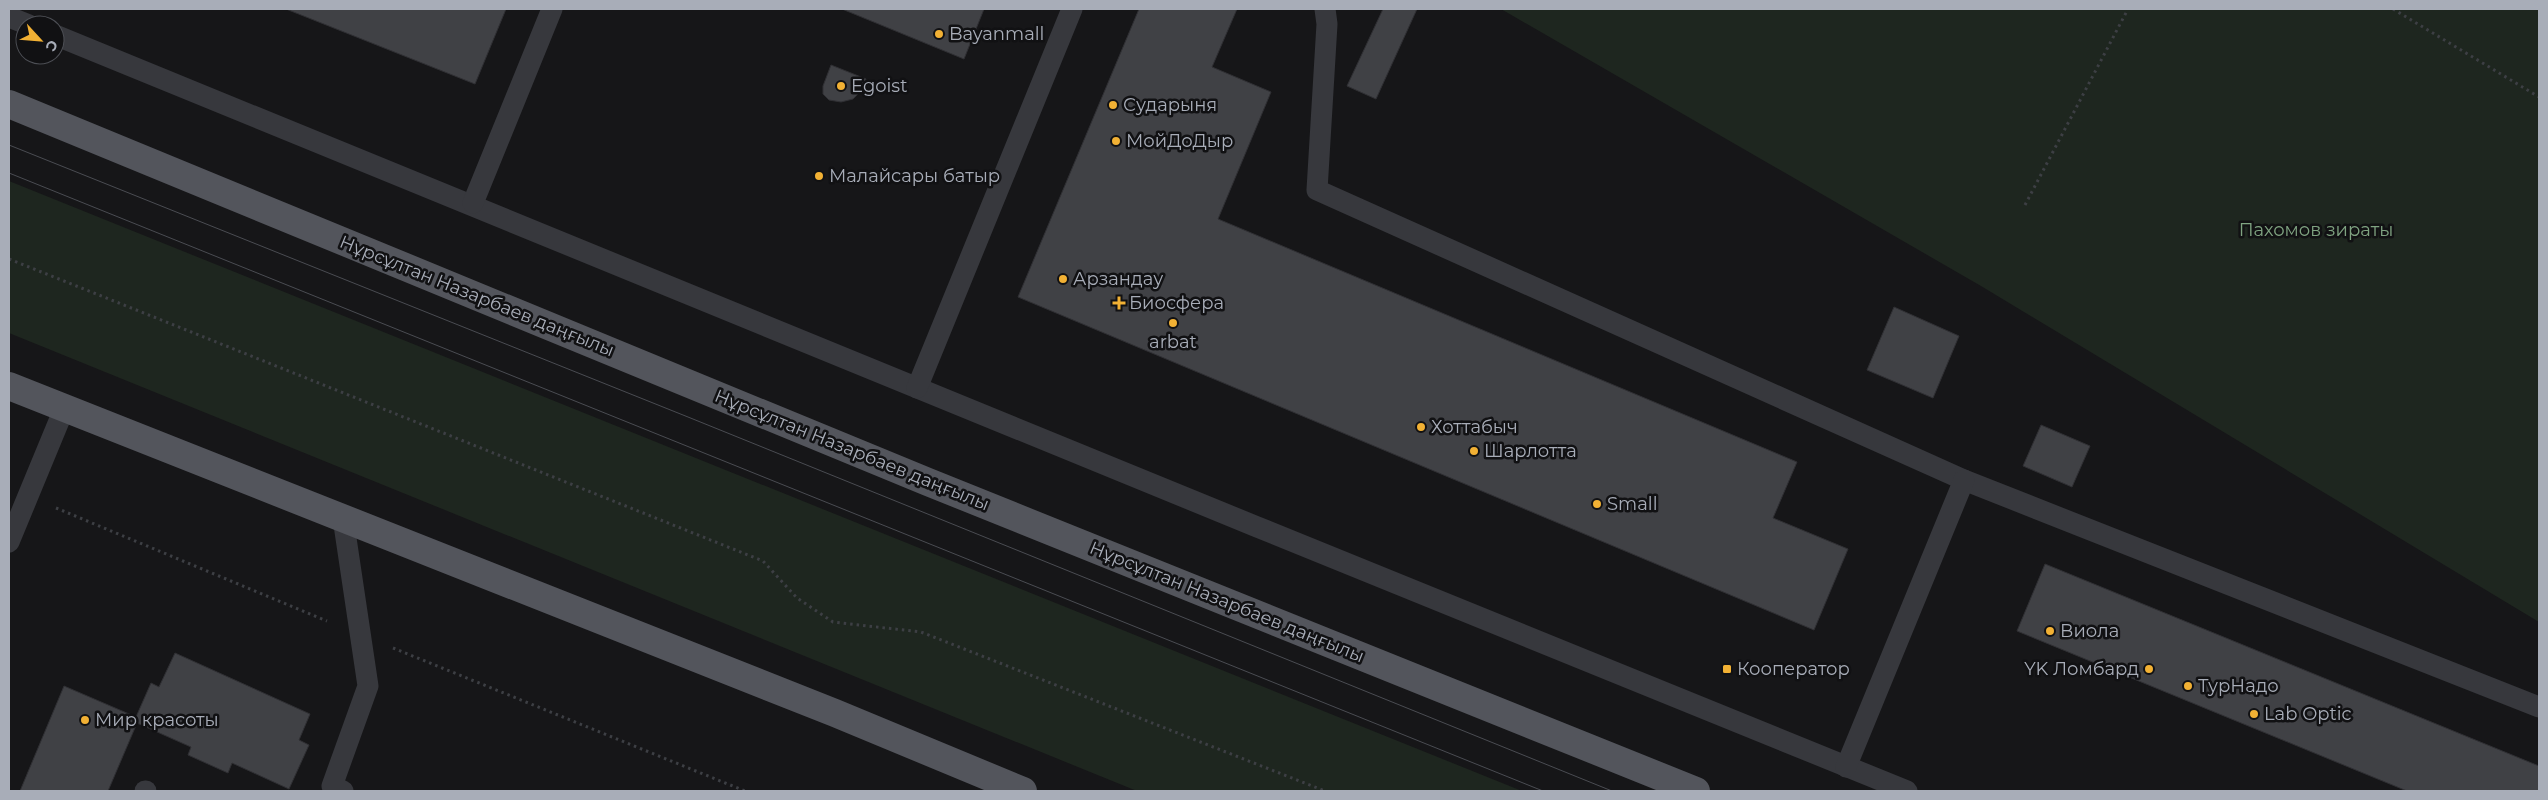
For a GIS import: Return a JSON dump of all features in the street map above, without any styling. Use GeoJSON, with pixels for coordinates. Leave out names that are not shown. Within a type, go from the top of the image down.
{"type":"FeatureCollection","features":[{"type":"Feature","properties":{"kind":"main road","name":"Нұрсұлтан Назарбаев даңғылы"},"geometry":{"type":"LineString","coordinates":[[9,104],[919,478],[1696,791]]}},
{"type":"Feature","properties":{"kind":"main road"},"geometry":{"type":"LineString","coordinates":[[9,386],[835,713],[1023,791]]}},
{"type":"Feature","properties":{"kind":"lane"},"geometry":{"type":"LineString","coordinates":[[474,203],[552,9]]}},
{"type":"Feature","properties":{"kind":"lane"},"geometry":{"type":"LineString","coordinates":[[917,388],[1072,9]]}},
{"type":"Feature","properties":{"kind":"lane"},"geometry":{"type":"LineString","coordinates":[[1326,9],[1328,24],[1317,190],[1964,480],[2539,708]]}},
{"type":"Feature","properties":{"kind":"lane"},"geometry":{"type":"LineString","coordinates":[[65,39],[474,203],[917,388],[1907,791]]}},
{"type":"Feature","properties":{"kind":"lane"},"geometry":{"type":"LineString","coordinates":[[9,542],[64,409]]}},
{"type":"Feature","properties":{"kind":"lane"},"geometry":{"type":"LineString","coordinates":[[1846,767],[1964,480]]}},
{"type":"Feature","properties":{"kind":"lane"},"geometry":{"type":"LineString","coordinates":[[343,518],[368,686],[332,786],[343,791]]}},
{"type":"Feature","properties":{"kind":"path"},"geometry":{"type":"LineString","coordinates":[[2025,205],[2128,9]]}},
{"type":"Feature","properties":{"kind":"path"},"geometry":{"type":"LineString","coordinates":[[2393,9],[2539,97]]}},
{"type":"Feature","properties":{"kind":"path"},"geometry":{"type":"LineString","coordinates":[[9,259],[763,561],[797,598],[833,622],[921,632],[1325,791]]}},
{"type":"Feature","properties":{"kind":"green space","name":"Пахомов зираты"},"geometry":{"type":"Polygon","coordinates":[[[1501,9],[2539,9],[2539,622],[1981,286],[1501,9]]]}},
{"type":"Feature","properties":{"kind":"green space"},"geometry":{"type":"Polygon","coordinates":[[[9,181],[1522,791],[1137,791],[9,333],[9,181]]]}},
{"type":"Feature","properties":{"kind":"building"},"geometry":{"type":"Polygon","coordinates":[[[286,9],[506,9],[475,84],[286,9]]]}},
{"type":"Feature","properties":{"kind":"building","name":"Bayanmall"},"geometry":{"type":"Polygon","coordinates":[[[842,9],[984,9],[964,59],[842,9]]]}},
{"type":"Feature","properties":{"kind":"building"},"geometry":{"type":"Polygon","coordinates":[[[1139,9],[1237,9],[1212,67],[1271,92],[1218,219],[1797,462],[1773,518],[1848,549],[1814,630],[1018,297],[1139,9]]]}},
{"type":"Feature","properties":{"kind":"building"},"geometry":{"type":"Polygon","coordinates":[[[1383,9],[1417,9],[1376,99],[1347,86],[1383,9]]]}},
{"type":"Feature","properties":{"kind":"building"},"geometry":{"type":"Polygon","coordinates":[[[831,65],[866,79],[861,91],[853,99],[841,102],[829,100],[823,94],[823,86],[831,65]]]}},
{"type":"Feature","properties":{"kind":"building"},"geometry":{"type":"Polygon","coordinates":[[[1894,307],[1959,336],[1933,398],[1867,370],[1894,307]]]}},
{"type":"Feature","properties":{"kind":"building"},"geometry":{"type":"Polygon","coordinates":[[[2041,425],[2090,446],[2072,487],[2023,466],[2041,425]]]}},
{"type":"Feature","properties":{"kind":"building"},"geometry":{"type":"Polygon","coordinates":[[[2045,564],[2539,766],[2539,791],[2407,791],[2017,631],[2045,564]]]}},
{"type":"Feature","properties":{"kind":"building"},"geometry":{"type":"Polygon","coordinates":[[[175,653],[310,714],[299,740],[309,745],[289,789],[232,763],[228,773],[188,755],[191,747],[137,723],[108,791],[20,791],[64,686],[136,717],[151,683],[159,687],[175,653]]]}},
{"type":"Feature","properties":{"kind":"tram line"},"geometry":{"type":"LineString","coordinates":[[9,145],[688,417],[1612,791]]}},
{"type":"Feature","properties":{"kind":"tram line"},"geometry":{"type":"LineString","coordinates":[[9,173],[1543,791]]}},
{"type":"Feature","properties":{"kind":"place","name":"Bayanmall"},"geometry":{"type":"Point","coordinates":[939,34]}},
{"type":"Feature","properties":{"kind":"place","name":"Egoist"},"geometry":{"type":"Point","coordinates":[841,86]}},
{"type":"Feature","properties":{"kind":"place","name":"Сударыня"},"geometry":{"type":"Point","coordinates":[1113,105]}},
{"type":"Feature","properties":{"kind":"place","name":"МойДоДыр"},"geometry":{"type":"Point","coordinates":[1116,141]}},
{"type":"Feature","properties":{"kind":"place","name":"Малайсары батыр"},"geometry":{"type":"Point","coordinates":[819,176]}},
{"type":"Feature","properties":{"kind":"place","name":"Арзандау"},"geometry":{"type":"Point","coordinates":[1063,279]}},
{"type":"Feature","properties":{"kind":"place","name":"Биосфера"},"geometry":{"type":"Point","coordinates":[1119,303]}},
{"type":"Feature","properties":{"kind":"place","name":"arbat"},"geometry":{"type":"Point","coordinates":[1173,323]}},
{"type":"Feature","properties":{"kind":"place","name":"Хоттабыч"},"geometry":{"type":"Point","coordinates":[1421,427]}},
{"type":"Feature","properties":{"kind":"place","name":"Шарлотта"},"geometry":{"type":"Point","coordinates":[1474,451]}},
{"type":"Feature","properties":{"kind":"place","name":"Small"},"geometry":{"type":"Point","coordinates":[1597,504]}},
{"type":"Feature","properties":{"kind":"place","name":"Виола"},"geometry":{"type":"Point","coordinates":[2050,631]}},
{"type":"Feature","properties":{"kind":"place","name":"Кооператор"},"geometry":{"type":"Point","coordinates":[1727,669]}},
{"type":"Feature","properties":{"kind":"place","name":"YK Ломбард"},"geometry":{"type":"Point","coordinates":[2149,669]}},
{"type":"Feature","properties":{"kind":"place","name":"ТурНадо"},"geometry":{"type":"Point","coordinates":[2188,686]}},
{"type":"Feature","properties":{"kind":"place","name":"Lab Optic"},"geometry":{"type":"Point","coordinates":[2254,714]}},
{"type":"Feature","properties":{"kind":"place","name":"Мир красоты"},"geometry":{"type":"Point","coordinates":[85,720]}}]}
